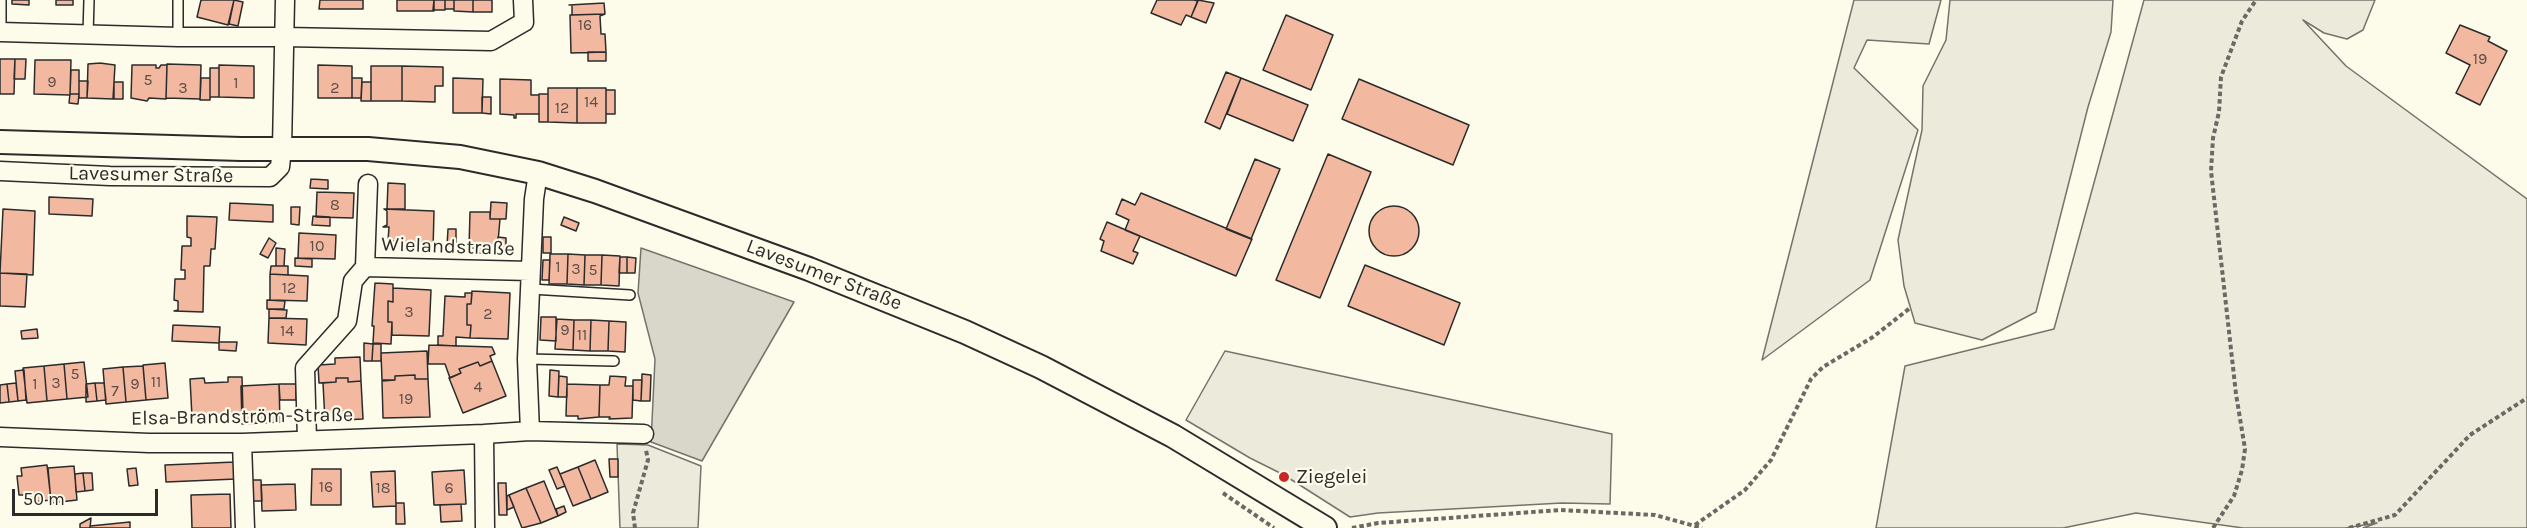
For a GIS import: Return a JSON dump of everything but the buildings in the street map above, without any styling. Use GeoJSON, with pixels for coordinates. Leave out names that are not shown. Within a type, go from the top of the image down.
{"type":"FeatureCollection","features":[{"type":"Feature","properties":{"kind":"street"},"geometry":{"type":"LineString","coordinates":[[282,148],[285,0]]}},
{"type":"Feature","properties":{"kind":"street"},"geometry":{"type":"LineString","coordinates":[[0,32],[491,41],[524,22],[523,0]]}},
{"type":"Feature","properties":{"kind":"street","name":"Lavesumer Straße"},"geometry":{"type":"LineString","coordinates":[[0,142],[368,149],[431,153],[489,162],[538,173],[595,191],[809,268],[965,332],[1041,367],[1173,436],[1325,528]]}},
{"type":"Feature","properties":{"kind":"street","name":"Lavesumer Straße"},"geometry":{"type":"LineString","coordinates":[[0,171],[110,176],[270,177],[280,167],[282,148]]}},
{"type":"Feature","properties":{"kind":"street"},"geometry":{"type":"LineString","coordinates":[[530,431],[527,359],[538,173]]}},
{"type":"Feature","properties":{"kind":"street","name":"Wielandstraße"},"geometry":{"type":"LineString","coordinates":[[307,440],[305,368],[347,321],[353,281],[365,267],[368,184]]}},
{"type":"Feature","properties":{"kind":"street","name":"Wielandstraße"},"geometry":{"type":"LineString","coordinates":[[365,267],[530,280]]}},
{"type":"Feature","properties":{"kind":"street","name":"Elsa-Brandström-Straße"},"geometry":{"type":"LineString","coordinates":[[0,437],[149,443],[242,443],[530,431],[644,434]]}},
{"type":"Feature","properties":{"kind":"street"},"geometry":{"type":"LineString","coordinates":[[484,434],[485,528]]}},
{"type":"Feature","properties":{"kind":"street"},"geometry":{"type":"LineString","coordinates":[[242,443],[245,528]]}},
{"type":"Feature","properties":{"kind":"lane"},"geometry":{"type":"LineString","coordinates":[[0,32],[1,0]]}},
{"type":"Feature","properties":{"kind":"lane"},"geometry":{"type":"LineString","coordinates":[[88,0],[88,35]]}},
{"type":"Feature","properties":{"kind":"lane"},"geometry":{"type":"LineString","coordinates":[[178,0],[178,37]]}},
{"type":"Feature","properties":{"kind":"lane"},"geometry":{"type":"LineString","coordinates":[[530,280],[630,295]]}},
{"type":"Feature","properties":{"kind":"lane"},"geometry":{"type":"LineString","coordinates":[[527,359],[614,361]]}},
{"type":"Feature","properties":{"kind":"path"},"geometry":{"type":"LineString","coordinates":[[2213,528],[2234,496],[2242,470],[2245,449],[2236,394],[2211,171],[2212,149],[2219,112],[2221,77],[2242,21],[2256,0]]}},
{"type":"Feature","properties":{"kind":"path"},"geometry":{"type":"LineString","coordinates":[[1695,526],[1745,490],[1771,460],[1810,379],[1823,367],[1874,337],[1910,308]]}},
{"type":"Feature","properties":{"kind":"path"},"geometry":{"type":"LineString","coordinates":[[2349,528],[2395,515],[2470,435],[2527,398]]}},
{"type":"Feature","properties":{"kind":"path"},"geometry":{"type":"LineString","coordinates":[[635,528],[633,513],[648,460],[644,434]]}},
{"type":"Feature","properties":{"kind":"path"},"geometry":{"type":"LineString","coordinates":[[1215,486],[1274,528]]}},
{"type":"Feature","properties":{"kind":"path"},"geometry":{"type":"LineString","coordinates":[[1352,528],[1378,523],[1561,510],[1655,515],[1702,528]]}},
{"type":"Feature","properties":{"kind":"shaded area"},"geometry":{"type":"Polygon","coordinates":[[[1854,0],[1941,0],[1929,44],[1867,40],[1854,68],[1918,130],[1870,280],[1762,360],[1854,0]]]}},
{"type":"Feature","properties":{"kind":"shaded area"},"geometry":{"type":"Polygon","coordinates":[[[1950,0],[2113,0],[2111,32],[2088,107],[2036,312],[1982,340],[1915,323],[1904,286],[1898,240],[1922,130],[1923,86],[1946,40],[1950,0]]]}},
{"type":"Feature","properties":{"kind":"shaded area"},"geometry":{"type":"Polygon","coordinates":[[[2144,0],[2375,0],[2363,30],[2347,39],[2324,33],[2303,20],[2346,66],[2527,199],[2527,528],[2363,528],[2377,523],[2345,528],[2243,528],[2136,513],[2063,528],[1876,528],[1905,366],[2054,329],[2144,0]]]}},
{"type":"Feature","properties":{"kind":"shaded area"},"geometry":{"type":"Polygon","coordinates":[[[641,248],[794,302],[702,461],[651,442],[655,359],[638,293],[641,248]]]}},
{"type":"Feature","properties":{"kind":"shaded area"},"geometry":{"type":"Polygon","coordinates":[[[1225,351],[1612,434],[1610,504],[1562,503],[1378,513],[1350,517],[1284,475],[1250,458],[1186,420],[1225,351]]]}},
{"type":"Feature","properties":{"kind":"shaded area"},"geometry":{"type":"Polygon","coordinates":[[[617,444],[648,445],[701,466],[698,528],[620,528],[617,444]]]}},
{"type":"Feature","properties":{"kind":"place","name":"Ziegelei"},"geometry":{"type":"Point","coordinates":[1284,477]}}]}
